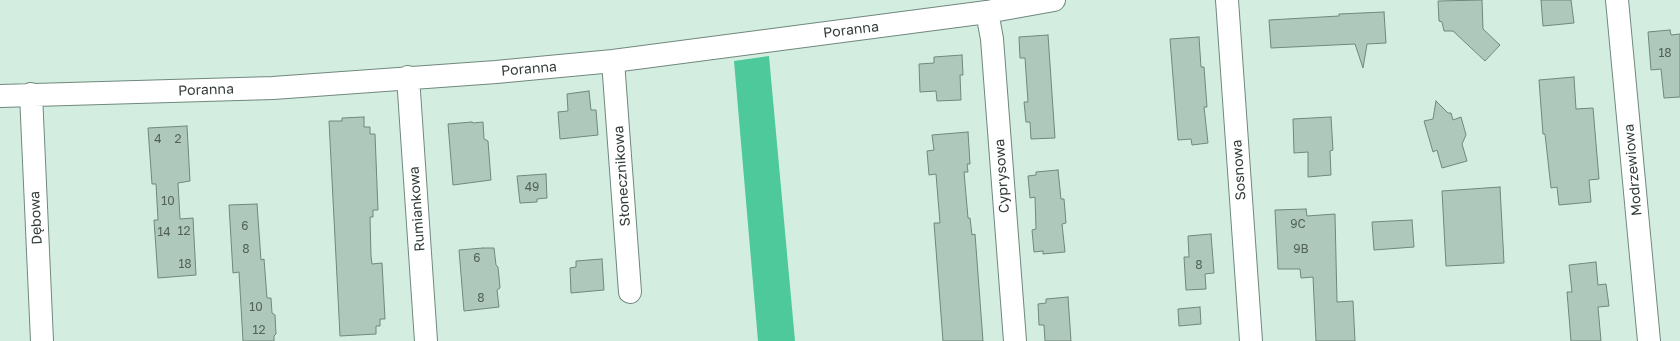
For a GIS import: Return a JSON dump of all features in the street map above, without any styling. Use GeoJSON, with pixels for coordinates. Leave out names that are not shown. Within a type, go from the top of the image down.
{"type":"FeatureCollection","features":[{"type":"Feature","properties":{"kind":"street","name":"Poranna"},"geometry":{"type":"LineString","coordinates":[[0,96],[273,88],[408,77],[496,72],[613,61],[987,12],[1054,0]]}},
{"type":"Feature","properties":{"kind":"street","name":"Sosnowa"},"geometry":{"type":"LineString","coordinates":[[1227,0],[1251,341]]}},
{"type":"Feature","properties":{"kind":"street","name":"Modrzewiowa"},"geometry":{"type":"LineString","coordinates":[[1617,0],[1649,341]]}},
{"type":"Feature","properties":{"kind":"street","name":"Cyprysowa"},"geometry":{"type":"LineString","coordinates":[[987,12],[992,39],[1015,341]]}},
{"type":"Feature","properties":{"kind":"street","name":"Słonecznikowa"},"geometry":{"type":"LineString","coordinates":[[613,61],[630,292]]}},
{"type":"Feature","properties":{"kind":"street","name":"Rumiankowa"},"geometry":{"type":"LineString","coordinates":[[408,77],[426,341]]}},
{"type":"Feature","properties":{"kind":"street","name":"Dębowa"},"geometry":{"type":"LineString","coordinates":[[31,94],[42,341]]}},
{"type":"Feature","properties":{"kind":"green space"},"geometry":{"type":"Polygon","coordinates":[[[769,56],[795,341],[758,341],[734,61],[769,56]]]}},
{"type":"Feature","properties":{"kind":"building"},"geometry":{"type":"Polygon","coordinates":[[[1482,0],[1483,29],[1500,45],[1485,61],[1453,31],[1444,31],[1442,22],[1439,21],[1438,1],[1482,0]]]}},
{"type":"Feature","properties":{"kind":"building"},"geometry":{"type":"Polygon","coordinates":[[[1541,0],[1571,0],[1574,23],[1543,26],[1541,0]]]}},
{"type":"Feature","properties":{"kind":"building"},"geometry":{"type":"Polygon","coordinates":[[[1384,12],[1386,43],[1367,44],[1363,68],[1355,44],[1271,48],[1269,20],[1384,12]]]}},
{"type":"Feature","properties":{"kind":"building"},"geometry":{"type":"Polygon","coordinates":[[[1670,30],[1671,35],[1680,34],[1680,97],[1664,98],[1661,69],[1651,70],[1648,32],[1670,30]]]}},
{"type":"Feature","properties":{"kind":"building"},"geometry":{"type":"Polygon","coordinates":[[[1048,35],[1055,138],[1031,139],[1030,122],[1026,122],[1024,102],[1028,102],[1025,58],[1020,58],[1019,37],[1048,35]]]}},
{"type":"Feature","properties":{"kind":"building"},"geometry":{"type":"Polygon","coordinates":[[[1199,37],[1201,67],[1204,67],[1207,107],[1204,107],[1208,143],[1192,145],[1191,139],[1178,140],[1170,39],[1199,37]]]}},
{"type":"Feature","properties":{"kind":"building"},"geometry":{"type":"Polygon","coordinates":[[[962,55],[963,75],[960,75],[961,100],[937,101],[936,91],[920,92],[919,64],[934,63],[934,57],[962,55]]]}},
{"type":"Feature","properties":{"kind":"building"},"geometry":{"type":"Polygon","coordinates":[[[1574,77],[1576,109],[1593,108],[1599,179],[1589,180],[1591,202],[1559,205],[1557,187],[1551,188],[1545,134],[1543,134],[1539,80],[1574,77]]]}},
{"type":"Feature","properties":{"kind":"building"},"geometry":{"type":"Polygon","coordinates":[[[589,91],[591,110],[596,110],[598,135],[560,139],[558,112],[568,111],[567,94],[589,91]]]}},
{"type":"Feature","properties":{"kind":"building"},"geometry":{"type":"Polygon","coordinates":[[[1436,101],[1448,113],[1451,113],[1453,120],[1461,117],[1466,135],[1462,144],[1467,161],[1442,168],[1437,150],[1433,152],[1424,121],[1433,119],[1436,101]]]}},
{"type":"Feature","properties":{"kind":"building"},"geometry":{"type":"Polygon","coordinates":[[[364,117],[364,127],[370,127],[370,134],[375,134],[378,210],[373,210],[373,217],[370,217],[371,256],[372,264],[382,263],[385,319],[380,319],[380,326],[376,326],[376,334],[340,336],[329,121],[342,121],[342,118],[364,117]]]}},
{"type":"Feature","properties":{"kind":"building"},"geometry":{"type":"Polygon","coordinates":[[[1331,117],[1333,150],[1330,151],[1331,175],[1308,177],[1308,152],[1294,153],[1293,119],[1331,117]]]}},
{"type":"Feature","properties":{"kind":"building"},"geometry":{"type":"Polygon","coordinates":[[[483,122],[484,139],[488,141],[491,180],[453,185],[448,124],[483,122]]]}},
{"type":"Feature","properties":{"kind":"building"},"geometry":{"type":"Polygon","coordinates":[[[187,126],[190,181],[178,183],[180,219],[193,218],[196,275],[158,278],[154,220],[158,220],[156,184],[152,184],[148,128],[187,126]]]}},
{"type":"Feature","properties":{"kind":"building"},"geometry":{"type":"Polygon","coordinates":[[[968,132],[970,164],[967,164],[968,172],[964,172],[968,218],[970,218],[972,235],[975,234],[983,341],[943,341],[934,223],[940,223],[936,174],[929,175],[927,151],[934,150],[932,135],[968,132]]]}},
{"type":"Feature","properties":{"kind":"building"},"geometry":{"type":"Polygon","coordinates":[[[1058,170],[1061,199],[1064,199],[1066,223],[1062,224],[1065,252],[1043,254],[1043,251],[1034,252],[1032,230],[1036,229],[1035,197],[1030,198],[1028,176],[1036,175],[1036,172],[1058,170]]]}},
{"type":"Feature","properties":{"kind":"building"},"geometry":{"type":"Polygon","coordinates":[[[546,174],[547,198],[537,199],[537,202],[520,203],[517,176],[546,174]]]}},
{"type":"Feature","properties":{"kind":"building"},"geometry":{"type":"Polygon","coordinates":[[[1500,187],[1504,263],[1446,266],[1442,191],[1500,187]]]}},
{"type":"Feature","properties":{"kind":"building"},"geometry":{"type":"Polygon","coordinates":[[[257,204],[261,260],[264,259],[267,298],[271,298],[272,313],[275,315],[276,334],[274,336],[274,341],[243,341],[239,272],[233,273],[229,205],[257,204]]]}},
{"type":"Feature","properties":{"kind":"building"},"geometry":{"type":"Polygon","coordinates":[[[1306,209],[1307,216],[1335,214],[1337,302],[1353,301],[1355,341],[1316,341],[1313,277],[1301,278],[1300,269],[1278,269],[1275,210],[1306,209]]]}},
{"type":"Feature","properties":{"kind":"building"},"geometry":{"type":"Polygon","coordinates":[[[1412,220],[1414,247],[1374,250],[1372,222],[1412,220]]]}},
{"type":"Feature","properties":{"kind":"building"},"geometry":{"type":"Polygon","coordinates":[[[1211,234],[1214,273],[1205,274],[1206,289],[1186,290],[1184,257],[1189,257],[1188,236],[1211,234]]]}},
{"type":"Feature","properties":{"kind":"building"},"geometry":{"type":"Polygon","coordinates":[[[494,248],[500,288],[497,290],[499,307],[464,311],[459,250],[494,248]]]}},
{"type":"Feature","properties":{"kind":"building"},"geometry":{"type":"Polygon","coordinates":[[[602,259],[604,290],[571,293],[570,268],[576,267],[576,261],[602,259]]]}},
{"type":"Feature","properties":{"kind":"building"},"geometry":{"type":"Polygon","coordinates":[[[1596,262],[1598,285],[1606,284],[1609,306],[1598,307],[1601,341],[1571,341],[1567,292],[1572,292],[1569,265],[1596,262]]]}},
{"type":"Feature","properties":{"kind":"building"},"geometry":{"type":"Polygon","coordinates":[[[1068,297],[1071,341],[1045,341],[1044,325],[1039,325],[1038,304],[1046,303],[1046,299],[1068,297]]]}},
{"type":"Feature","properties":{"kind":"building"},"geometry":{"type":"Polygon","coordinates":[[[1200,307],[1201,324],[1179,326],[1178,309],[1200,307]]]}}]}
